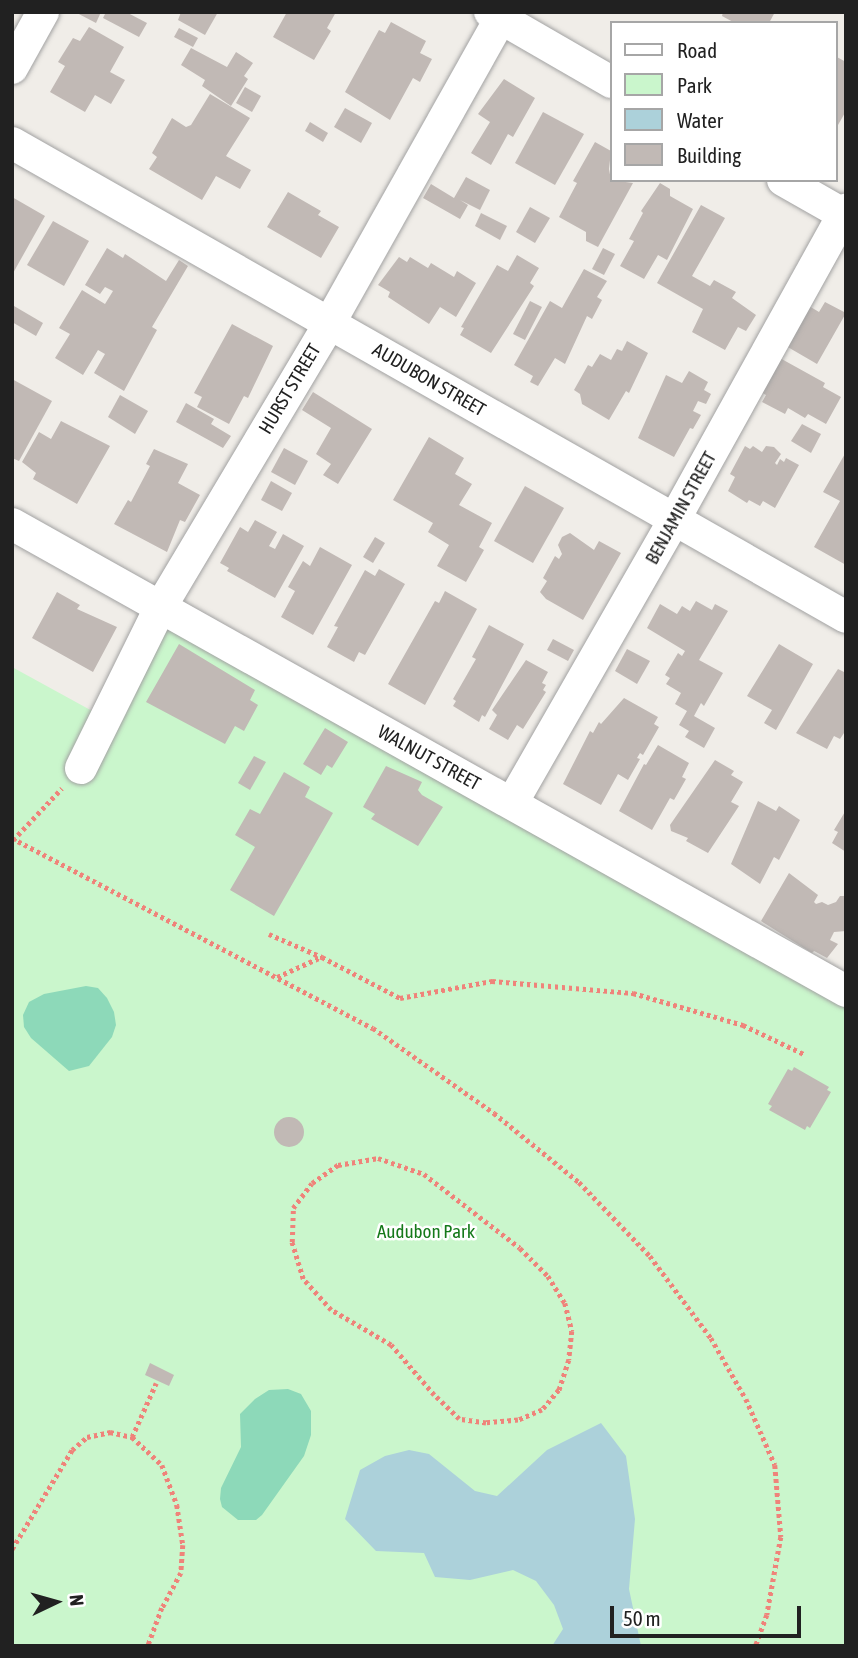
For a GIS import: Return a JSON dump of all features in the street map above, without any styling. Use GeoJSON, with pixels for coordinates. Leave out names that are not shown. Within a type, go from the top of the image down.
{"type":"FeatureCollection","features":[{"type":"Feature","properties":{"kind":"street"},"geometry":{"type":"LineString","coordinates":[[12,68],[43,12]]}},
{"type":"Feature","properties":{"kind":"street"},"geometry":{"type":"LineString","coordinates":[[498,14],[610,81]]}},
{"type":"Feature","properties":{"kind":"street","name":"HURST STREET"},"geometry":{"type":"LineString","coordinates":[[81,768],[160,608],[329,324],[498,14]]}},
{"type":"Feature","properties":{"kind":"street","name":"AUDUBON STREET"},"geometry":{"type":"LineString","coordinates":[[12,143],[846,617]]}},
{"type":"Feature","properties":{"kind":"street"},"geometry":{"type":"LineString","coordinates":[[787,182],[845,214]]}},
{"type":"Feature","properties":{"kind":"street","name":"BENJAMIN STREET"},"geometry":{"type":"LineString","coordinates":[[512,803],[845,214]]}},
{"type":"Feature","properties":{"kind":"street","name":"WALNUT STREET"},"geometry":{"type":"LineString","coordinates":[[12,524],[846,991]]}},
{"type":"Feature","properties":{"kind":"path"},"geometry":{"type":"LineString","coordinates":[[81,768],[13,839],[373,1028],[494,1113],[579,1182],[650,1256],[711,1338],[746,1399],[775,1465],[781,1537],[767,1615],[756,1646]]}},
{"type":"Feature","properties":{"kind":"path"},"geometry":{"type":"LineString","coordinates":[[270,934],[322,957],[400,998],[492,981],[633,993],[743,1025],[804,1055]]}},
{"type":"Feature","properties":{"kind":"path"},"geometry":{"type":"LineString","coordinates":[[276,977],[322,957]]}},
{"type":"Feature","properties":{"kind":"path"},"geometry":{"type":"LineString","coordinates":[[378,1158],[424,1174],[466,1204],[520,1248],[548,1276],[565,1303],[572,1331],[569,1360],[559,1390],[542,1410],[518,1420],[486,1423],[459,1419],[434,1395],[391,1345],[331,1310],[303,1279],[292,1242],[293,1208],[312,1183],[338,1165],[378,1158]]}},
{"type":"Feature","properties":{"kind":"path"},"geometry":{"type":"LineString","coordinates":[[132,1437],[156,1383]]}},
{"type":"Feature","properties":{"kind":"path"},"geometry":{"type":"LineString","coordinates":[[12,1549],[72,1450],[88,1437],[110,1432],[132,1437],[162,1465],[177,1505],[183,1545],[181,1573],[162,1608],[148,1646]]}},
{"type":"Feature","properties":{"kind":"green space","name":"Audubon Park"},"geometry":{"type":"Polygon","coordinates":[[[160,616],[846,994],[846,1646],[12,1646],[12,667],[105,718],[160,616]]]}},
{"type":"Feature","properties":{"kind":"green space"},"geometry":{"type":"Polygon","coordinates":[[[86,986],[98,988],[107,998],[114,1012],[116,1025],[112,1037],[89,1066],[69,1071],[31,1038],[24,1027],[23,1015],[29,1002],[44,994],[86,986]]]}},
{"type":"Feature","properties":{"kind":"green space"},"geometry":{"type":"Polygon","coordinates":[[[288,1389],[301,1394],[311,1411],[311,1435],[304,1456],[262,1515],[256,1520],[238,1520],[222,1507],[220,1499],[221,1488],[241,1447],[240,1414],[269,1390],[288,1389]]]}},
{"type":"Feature","properties":{"kind":"water"},"geometry":{"type":"Polygon","coordinates":[[[601,1423],[626,1456],[635,1519],[629,1589],[641,1646],[552,1646],[563,1629],[554,1605],[536,1581],[513,1570],[470,1580],[435,1577],[424,1553],[376,1551],[345,1519],[360,1470],[385,1456],[409,1450],[429,1454],[475,1491],[497,1496],[547,1450],[601,1423]]]}},
{"type":"Feature","properties":{"kind":"building"},"geometry":{"type":"Polygon","coordinates":[[[75,12],[101,12],[96,23],[75,12]]]}},
{"type":"Feature","properties":{"kind":"building"},"geometry":{"type":"Polygon","coordinates":[[[106,12],[126,12],[147,23],[139,37],[103,18],[106,12]]]}},
{"type":"Feature","properties":{"kind":"building"},"geometry":{"type":"Polygon","coordinates":[[[181,12],[218,12],[205,35],[178,20],[181,12]]]}},
{"type":"Feature","properties":{"kind":"building"},"geometry":{"type":"Polygon","coordinates":[[[287,12],[336,12],[327,28],[331,31],[314,60],[273,37],[287,12]]]}},
{"type":"Feature","properties":{"kind":"building"},"geometry":{"type":"Polygon","coordinates":[[[723,12],[775,12],[770,21],[731,21],[722,16],[723,12]]]}},
{"type":"Feature","properties":{"kind":"building"},"geometry":{"type":"Polygon","coordinates":[[[391,22],[426,41],[420,53],[432,59],[420,82],[413,78],[390,120],[345,92],[379,30],[385,33],[391,22]]]}},
{"type":"Feature","properties":{"kind":"building"},"geometry":{"type":"Polygon","coordinates":[[[89,27],[124,47],[110,72],[125,80],[111,104],[95,95],[85,112],[50,92],[65,66],[58,62],[73,38],[80,41],[89,27]]]}},
{"type":"Feature","properties":{"kind":"building"},"geometry":{"type":"Polygon","coordinates":[[[179,28],[198,38],[193,47],[174,37],[179,28]]]}},
{"type":"Feature","properties":{"kind":"building"},"geometry":{"type":"Polygon","coordinates":[[[191,48],[227,67],[236,52],[253,63],[244,76],[248,79],[231,106],[202,86],[205,80],[181,65],[191,48]]]}},
{"type":"Feature","properties":{"kind":"building"},"geometry":{"type":"Polygon","coordinates":[[[837,57],[846,62],[846,111],[838,125],[837,57]]]}},
{"type":"Feature","properties":{"kind":"building"},"geometry":{"type":"Polygon","coordinates":[[[504,79],[535,98],[513,137],[508,134],[491,165],[471,153],[490,122],[478,114],[504,79]]]}},
{"type":"Feature","properties":{"kind":"building"},"geometry":{"type":"Polygon","coordinates":[[[245,87],[261,96],[252,112],[236,103],[245,87]]]}},
{"type":"Feature","properties":{"kind":"building"},"geometry":{"type":"Polygon","coordinates":[[[210,94],[250,118],[226,156],[251,170],[240,189],[216,176],[202,200],[149,169],[157,157],[152,153],[172,118],[186,127],[191,125],[210,94]]]}},
{"type":"Feature","properties":{"kind":"building"},"geometry":{"type":"Polygon","coordinates":[[[345,108],[372,123],[361,143],[334,127],[345,108]]]}},
{"type":"Feature","properties":{"kind":"building"},"geometry":{"type":"Polygon","coordinates":[[[543,112],[584,134],[555,185],[515,163],[543,112]]]}},
{"type":"Feature","properties":{"kind":"building"},"geometry":{"type":"Polygon","coordinates":[[[310,122],[328,133],[323,142],[305,131],[310,122]]]}},
{"type":"Feature","properties":{"kind":"building"},"geometry":{"type":"Polygon","coordinates":[[[595,142],[610,150],[610,182],[633,183],[598,247],[586,241],[586,232],[559,217],[577,183],[573,181],[595,142]]]}},
{"type":"Feature","properties":{"kind":"building"},"geometry":{"type":"Polygon","coordinates":[[[466,177],[490,190],[480,210],[460,200],[468,205],[460,219],[423,198],[431,184],[454,198],[466,177]]]}},
{"type":"Feature","properties":{"kind":"building"},"geometry":{"type":"Polygon","coordinates":[[[660,183],[670,189],[670,196],[693,209],[667,260],[658,255],[644,279],[620,266],[634,241],[629,239],[643,213],[641,211],[660,183]]]}},
{"type":"Feature","properties":{"kind":"building"},"geometry":{"type":"Polygon","coordinates":[[[288,192],[321,211],[318,215],[339,227],[321,258],[267,227],[288,192]]]}},
{"type":"Feature","properties":{"kind":"building"},"geometry":{"type":"Polygon","coordinates":[[[12,197],[45,216],[12,275],[12,197]]]}},
{"type":"Feature","properties":{"kind":"building"},"geometry":{"type":"Polygon","coordinates":[[[701,205],[725,218],[692,276],[710,286],[714,280],[736,292],[732,298],[756,315],[746,331],[738,327],[725,350],[692,332],[703,309],[657,283],[701,205]]]}},
{"type":"Feature","properties":{"kind":"building"},"geometry":{"type":"Polygon","coordinates":[[[530,207],[550,218],[535,243],[516,232],[530,207]]]}},
{"type":"Feature","properties":{"kind":"building"},"geometry":{"type":"Polygon","coordinates":[[[481,213],[507,226],[500,240],[475,226],[481,213]]]}},
{"type":"Feature","properties":{"kind":"building"},"geometry":{"type":"Polygon","coordinates":[[[53,221],[89,241],[64,286],[27,265],[53,221]]]}},
{"type":"Feature","properties":{"kind":"building"},"geometry":{"type":"Polygon","coordinates":[[[107,248],[123,258],[125,254],[166,281],[179,260],[188,266],[152,327],[157,330],[124,391],[94,373],[105,354],[98,350],[83,375],[55,358],[70,334],[59,328],[82,290],[105,304],[113,291],[105,287],[100,294],[85,285],[107,248]]]}},
{"type":"Feature","properties":{"kind":"building"},"geometry":{"type":"Polygon","coordinates":[[[603,248],[615,254],[604,275],[592,269],[603,248]]]}},
{"type":"Feature","properties":{"kind":"building"},"geometry":{"type":"Polygon","coordinates":[[[517,255],[539,268],[530,283],[534,286],[491,353],[460,335],[464,328],[461,327],[497,265],[508,271],[517,255]]]}},
{"type":"Feature","properties":{"kind":"building"},"geometry":{"type":"Polygon","coordinates":[[[399,257],[407,262],[410,257],[428,268],[431,263],[454,277],[457,271],[476,283],[456,317],[440,307],[429,324],[388,297],[390,292],[378,285],[399,257]]]}},
{"type":"Feature","properties":{"kind":"building"},"geometry":{"type":"Polygon","coordinates":[[[584,269],[607,281],[597,297],[602,300],[592,319],[587,316],[565,364],[555,358],[538,386],[530,382],[533,376],[514,365],[550,301],[562,308],[584,269]]]}},
{"type":"Feature","properties":{"kind":"building"},"geometry":{"type":"Polygon","coordinates":[[[530,301],[542,307],[525,340],[513,334],[530,301]]]}},
{"type":"Feature","properties":{"kind":"building"},"geometry":{"type":"Polygon","coordinates":[[[825,302],[846,313],[817,364],[786,346],[809,306],[819,312],[825,302]]]}},
{"type":"Feature","properties":{"kind":"building"},"geometry":{"type":"Polygon","coordinates":[[[14,306],[43,323],[36,336],[12,322],[14,306]]]}},
{"type":"Feature","properties":{"kind":"building"},"geometry":{"type":"Polygon","coordinates":[[[232,324],[273,346],[248,398],[244,396],[229,424],[197,407],[202,397],[194,393],[232,324]]]}},
{"type":"Feature","properties":{"kind":"building"},"geometry":{"type":"Polygon","coordinates":[[[627,341],[648,353],[629,393],[626,391],[609,420],[582,404],[580,394],[574,390],[588,365],[592,367],[600,354],[611,360],[617,349],[622,351],[627,341]]]}},
{"type":"Feature","properties":{"kind":"building"},"geometry":{"type":"Polygon","coordinates":[[[778,357],[825,383],[823,387],[841,397],[826,424],[808,414],[805,418],[788,408],[785,414],[762,402],[766,395],[759,391],[778,357]]]}},
{"type":"Feature","properties":{"kind":"building"},"geometry":{"type":"Polygon","coordinates":[[[689,371],[708,382],[704,390],[711,394],[706,404],[698,401],[693,411],[701,415],[693,429],[690,428],[674,457],[638,438],[666,375],[682,383],[689,371]]]}},
{"type":"Feature","properties":{"kind":"building"},"geometry":{"type":"Polygon","coordinates":[[[12,379],[52,401],[19,461],[12,458],[12,379]]]}},
{"type":"Feature","properties":{"kind":"building"},"geometry":{"type":"Polygon","coordinates":[[[313,392],[372,429],[338,484],[323,475],[331,464],[316,454],[331,428],[302,410],[313,392]]]}},
{"type":"Feature","properties":{"kind":"building"},"geometry":{"type":"Polygon","coordinates":[[[120,395],[148,411],[135,434],[108,417],[120,395]]]}},
{"type":"Feature","properties":{"kind":"building"},"geometry":{"type":"Polygon","coordinates":[[[186,403],[214,419],[211,424],[231,436],[223,448],[176,422],[186,403]]]}},
{"type":"Feature","properties":{"kind":"building"},"geometry":{"type":"Polygon","coordinates":[[[61,421],[110,446],[77,504],[33,479],[36,473],[22,462],[39,432],[51,439],[61,421]]]}},
{"type":"Feature","properties":{"kind":"building"},"geometry":{"type":"Polygon","coordinates":[[[802,424],[821,434],[811,453],[791,441],[802,424]]]}},
{"type":"Feature","properties":{"kind":"building"},"geometry":{"type":"Polygon","coordinates":[[[429,437],[464,458],[455,474],[472,484],[459,505],[492,523],[479,547],[484,550],[466,582],[437,566],[449,545],[428,532],[433,523],[393,500],[429,437]]]}},
{"type":"Feature","properties":{"kind":"building"},"geometry":{"type":"Polygon","coordinates":[[[745,446],[750,449],[753,446],[762,452],[766,446],[774,447],[781,454],[775,463],[777,465],[780,459],[784,462],[786,458],[799,465],[775,508],[763,501],[760,506],[749,500],[747,503],[728,491],[735,477],[730,474],[745,446]]]}},
{"type":"Feature","properties":{"kind":"building"},"geometry":{"type":"Polygon","coordinates":[[[284,448],[308,461],[295,485],[271,472],[284,448]]]}},
{"type":"Feature","properties":{"kind":"building"},"geometry":{"type":"Polygon","coordinates":[[[154,449],[188,464],[178,483],[200,495],[185,522],[180,520],[167,552],[114,524],[128,500],[131,502],[150,466],[146,464],[154,449]]]}},
{"type":"Feature","properties":{"kind":"building"},"geometry":{"type":"Polygon","coordinates":[[[846,452],[846,565],[814,547],[840,501],[823,492],[846,452]]]}},
{"type":"Feature","properties":{"kind":"building"},"geometry":{"type":"Polygon","coordinates":[[[271,481],[292,493],[282,511],[261,500],[271,481]]]}},
{"type":"Feature","properties":{"kind":"building"},"geometry":{"type":"Polygon","coordinates":[[[525,486],[564,508],[533,563],[494,541],[525,486]]]}},
{"type":"Feature","properties":{"kind":"building"},"geometry":{"type":"Polygon","coordinates":[[[255,520],[277,532],[269,546],[275,549],[283,534],[304,546],[275,598],[227,571],[229,568],[220,563],[240,527],[248,532],[255,520]]]}},
{"type":"Feature","properties":{"kind":"building"},"geometry":{"type":"Polygon","coordinates":[[[570,533],[594,550],[599,541],[621,553],[583,620],[546,599],[540,592],[547,581],[543,578],[555,556],[559,559],[562,554],[558,545],[562,537],[570,533]]]}},
{"type":"Feature","properties":{"kind":"building"},"geometry":{"type":"Polygon","coordinates":[[[375,537],[385,543],[373,563],[363,557],[375,537]]]}},
{"type":"Feature","properties":{"kind":"building"},"geometry":{"type":"Polygon","coordinates":[[[320,547],[352,565],[313,635],[281,617],[295,591],[288,587],[303,561],[310,566],[320,547]]]}},
{"type":"Feature","properties":{"kind":"building"},"geometry":{"type":"Polygon","coordinates":[[[379,569],[405,584],[365,655],[359,652],[354,662],[327,647],[338,627],[334,626],[365,570],[375,576],[379,569]]]}},
{"type":"Feature","properties":{"kind":"building"},"geometry":{"type":"Polygon","coordinates":[[[445,591],[477,609],[425,705],[388,684],[435,601],[439,603],[445,591]]]}},
{"type":"Feature","properties":{"kind":"building"},"geometry":{"type":"Polygon","coordinates":[[[57,592],[80,605],[77,609],[117,627],[93,672],[32,638],[57,592]]]}},
{"type":"Feature","properties":{"kind":"building"},"geometry":{"type":"Polygon","coordinates":[[[696,601],[712,610],[715,604],[728,611],[699,660],[723,673],[704,706],[701,703],[694,716],[715,728],[704,748],[685,737],[689,731],[679,725],[687,711],[675,704],[681,693],[666,684],[670,678],[665,675],[678,653],[682,656],[685,651],[647,628],[660,604],[677,614],[682,606],[690,611],[696,601]]]}},
{"type":"Feature","properties":{"kind":"building"},"geometry":{"type":"Polygon","coordinates":[[[489,625],[524,644],[485,717],[482,715],[479,722],[453,706],[456,701],[453,699],[476,659],[472,657],[489,625]]]}},
{"type":"Feature","properties":{"kind":"building"},"geometry":{"type":"Polygon","coordinates":[[[553,639],[574,650],[568,661],[547,650],[553,639]]]}},
{"type":"Feature","properties":{"kind":"building"},"geometry":{"type":"Polygon","coordinates":[[[179,644],[255,690],[250,700],[258,705],[244,731],[235,726],[225,744],[146,702],[179,644]]]}},
{"type":"Feature","properties":{"kind":"building"},"geometry":{"type":"Polygon","coordinates":[[[779,644],[813,664],[776,730],[764,723],[772,710],[747,696],[779,644]]]}},
{"type":"Feature","properties":{"kind":"building"},"geometry":{"type":"Polygon","coordinates":[[[627,649],[650,661],[637,684],[615,671],[627,649]]]}},
{"type":"Feature","properties":{"kind":"building"},"geometry":{"type":"Polygon","coordinates":[[[526,660],[548,672],[542,683],[546,685],[543,690],[546,692],[523,729],[517,725],[508,740],[489,729],[497,715],[492,710],[526,660]]]}},
{"type":"Feature","properties":{"kind":"building"},"geometry":{"type":"Polygon","coordinates":[[[838,669],[846,673],[846,730],[840,739],[834,736],[827,749],[796,733],[838,669]]]}},
{"type":"Feature","properties":{"kind":"building"},"geometry":{"type":"Polygon","coordinates":[[[624,698],[658,717],[654,724],[659,727],[643,755],[640,753],[637,758],[640,759],[628,780],[618,774],[601,805],[563,784],[590,731],[593,733],[599,722],[601,724],[624,698]]]}},
{"type":"Feature","properties":{"kind":"building"},"geometry":{"type":"Polygon","coordinates":[[[325,728],[348,742],[332,768],[327,765],[321,775],[303,764],[325,728]]]}},
{"type":"Feature","properties":{"kind":"building"},"geometry":{"type":"Polygon","coordinates":[[[658,745],[689,763],[682,777],[686,779],[674,800],[670,798],[652,830],[619,811],[644,764],[646,765],[658,745]]]}},
{"type":"Feature","properties":{"kind":"building"},"geometry":{"type":"Polygon","coordinates":[[[254,756],[266,762],[250,790],[238,783],[254,756]]]}},
{"type":"Feature","properties":{"kind":"building"},"geometry":{"type":"Polygon","coordinates":[[[715,760],[734,771],[731,775],[743,782],[731,802],[739,806],[708,853],[686,841],[688,838],[671,831],[670,825],[715,760]]]}},
{"type":"Feature","properties":{"kind":"building"},"geometry":{"type":"Polygon","coordinates":[[[386,766],[422,782],[418,790],[422,795],[443,807],[418,846],[371,819],[375,814],[363,807],[386,766]]]}},
{"type":"Feature","properties":{"kind":"building"},"geometry":{"type":"Polygon","coordinates":[[[284,772],[310,787],[305,797],[333,813],[274,916],[230,890],[255,847],[235,835],[250,809],[260,814],[284,772]]]}},
{"type":"Feature","properties":{"kind":"building"},"geometry":{"type":"Polygon","coordinates":[[[758,801],[776,811],[779,806],[800,820],[779,860],[774,857],[760,884],[731,864],[758,801]]]}},
{"type":"Feature","properties":{"kind":"building"},"geometry":{"type":"Polygon","coordinates":[[[846,810],[846,852],[832,843],[838,832],[834,830],[846,810]]]}},
{"type":"Feature","properties":{"kind":"building"},"geometry":{"type":"Polygon","coordinates":[[[789,873],[818,895],[814,902],[816,904],[822,902],[828,905],[836,902],[840,896],[846,896],[846,931],[834,932],[830,940],[838,944],[827,958],[814,951],[812,953],[761,921],[789,873]]]}},
{"type":"Feature","properties":{"kind":"building"},"geometry":{"type":"Polygon","coordinates":[[[794,1067],[829,1087],[827,1090],[831,1092],[810,1128],[807,1126],[805,1130],[769,1110],[772,1106],[768,1104],[788,1069],[792,1071],[794,1067]]]}},
{"type":"Feature","properties":{"kind":"building"},"geometry":{"type":"Polygon","coordinates":[[[289,1117],[300,1121],[304,1132],[300,1143],[289,1147],[278,1143],[274,1132],[278,1121],[289,1117]]]}},
{"type":"Feature","properties":{"kind":"building"},"geometry":{"type":"Polygon","coordinates":[[[150,1363],[174,1375],[169,1386],[145,1375],[150,1363]]]}}]}
